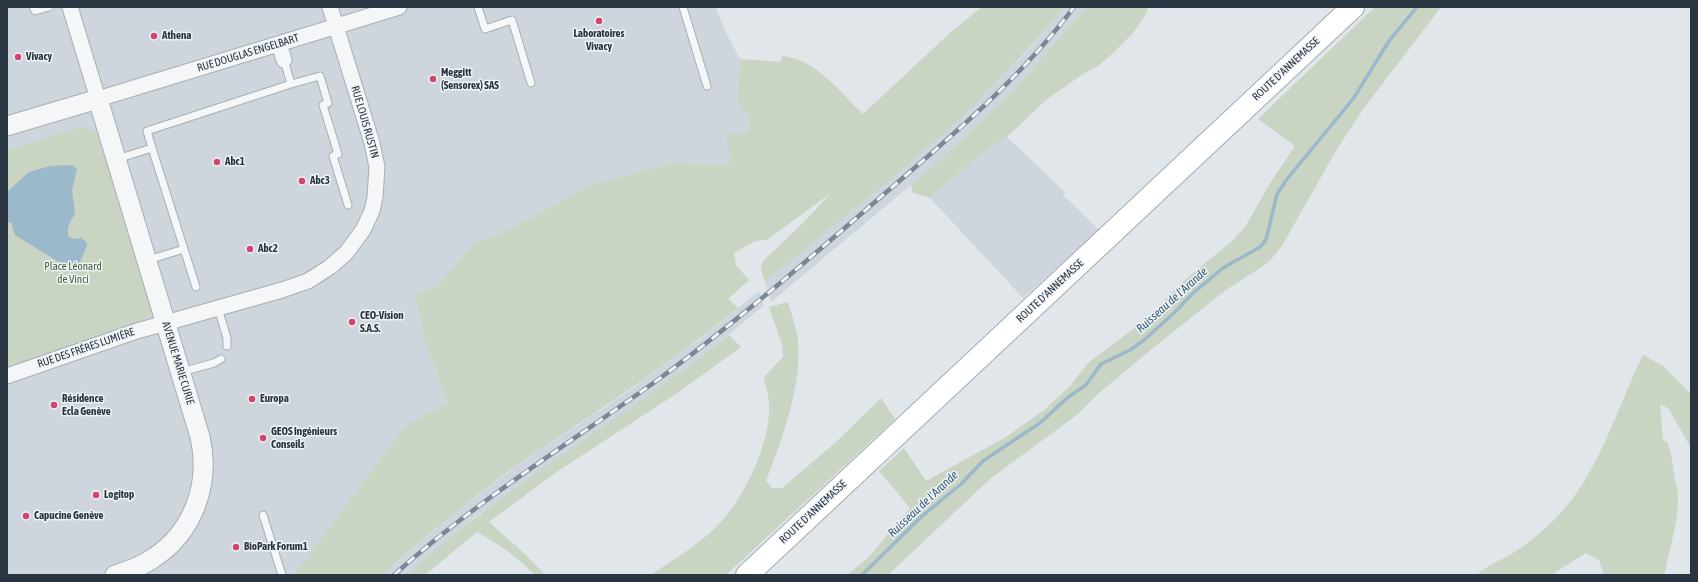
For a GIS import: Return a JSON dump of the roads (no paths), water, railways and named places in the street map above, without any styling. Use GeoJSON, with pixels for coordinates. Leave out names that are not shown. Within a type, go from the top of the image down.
{"type":"FeatureCollection","features":[{"type":"Feature","properties":{"kind":"main road","name":"ROUTE D'ANNEMASSE"},"geometry":{"type":"LineString","coordinates":[[747,575],[1353,7]]}},
{"type":"Feature","properties":{"kind":"street"},"geometry":{"type":"LineString","coordinates":[[7,126],[100,107],[70,7]]}},
{"type":"Feature","properties":{"kind":"street","name":"RUE LOUIS RUSTIN"},"geometry":{"type":"LineString","coordinates":[[166,322],[308,281],[324,272],[346,253],[363,230],[372,211],[375,197],[377,166],[372,143],[330,7]]}},
{"type":"Feature","properties":{"kind":"street","name":"RUE DOUGLAS ENGELBART"},"geometry":{"type":"LineString","coordinates":[[100,107],[279,44],[399,7]]}},
{"type":"Feature","properties":{"kind":"street"},"geometry":{"type":"LineString","coordinates":[[279,44],[284,60]]}},
{"type":"Feature","properties":{"kind":"street","name":"AVENUE MARIE CURIE"},"geometry":{"type":"LineString","coordinates":[[100,107],[181,372],[203,448],[204,466],[199,499],[185,527],[175,540],[148,561],[116,575]]}},
{"type":"Feature","properties":{"kind":"street","name":"RUE DES FRÈRES LUMIÈRE"},"geometry":{"type":"LineString","coordinates":[[7,376],[166,322]]}},
{"type":"Feature","properties":{"kind":"lane"},"geometry":{"type":"LineString","coordinates":[[33,7],[35,12],[49,7]]}},
{"type":"Feature","properties":{"kind":"lane"},"geometry":{"type":"LineString","coordinates":[[478,7],[485,29],[512,20],[531,83]]}},
{"type":"Feature","properties":{"kind":"lane"},"geometry":{"type":"LineString","coordinates":[[683,7],[707,86]]}},
{"type":"Feature","properties":{"kind":"lane"},"geometry":{"type":"LineString","coordinates":[[284,60],[291,84]]}},
{"type":"Feature","properties":{"kind":"lane"},"geometry":{"type":"LineString","coordinates":[[196,287],[147,131],[320,76],[328,104],[323,105],[338,154],[333,156],[348,205]]}},
{"type":"Feature","properties":{"kind":"lane"},"geometry":{"type":"LineString","coordinates":[[117,159],[152,148]]}},
{"type":"Feature","properties":{"kind":"lane"},"geometry":{"type":"LineString","coordinates":[[147,260],[184,249]]}},
{"type":"Feature","properties":{"kind":"lane"},"geometry":{"type":"LineString","coordinates":[[218,308],[227,338],[227,346]]}},
{"type":"Feature","properties":{"kind":"lane"},"geometry":{"type":"LineString","coordinates":[[181,372],[214,363],[221,359]]}},
{"type":"Feature","properties":{"kind":"lane"},"geometry":{"type":"LineString","coordinates":[[263,515],[282,575]]}},
{"type":"Feature","properties":{"kind":"water"},"geometry":{"type":"Polygon","coordinates":[[[72,165],[77,169],[72,190],[75,213],[68,227],[68,236],[74,239],[81,238],[87,243],[79,266],[72,270],[15,235],[11,222],[7,223],[7,192],[29,172],[50,166],[72,165]]]}},
{"type":"Feature","properties":{"kind":"waterway","name":"Ruisseau de l'Arande"},"geometry":{"type":"LineString","coordinates":[[862,575],[921,517],[961,484],[983,461],[1040,423],[1067,398],[1086,385],[1101,364],[1130,350],[1143,341],[1175,312],[1192,294],[1223,268],[1260,247],[1266,240],[1277,194],[1287,179],[1353,99],[1389,41],[1417,7]]}},
{"type":"Feature","properties":{"kind":"railway"},"geometry":{"type":"LineString","coordinates":[[394,575],[425,548],[490,497],[659,379],[690,356],[780,283],[968,121],[1013,78],[1055,32],[1074,7]]}},
{"type":"Feature","properties":{"kind":"place","name":"Laboratoires Vivacy"},"geometry":{"type":"Point","coordinates":[599,21]}},
{"type":"Feature","properties":{"kind":"place","name":"Athena"},"geometry":{"type":"Point","coordinates":[154,36]}},
{"type":"Feature","properties":{"kind":"place","name":"Vivacy"},"geometry":{"type":"Point","coordinates":[18,57]}},
{"type":"Feature","properties":{"kind":"place","name":"Meggitt (Sensorex) SAS"},"geometry":{"type":"Point","coordinates":[433,79]}},
{"type":"Feature","properties":{"kind":"place","name":"Abc1"},"geometry":{"type":"Point","coordinates":[217,162]}},
{"type":"Feature","properties":{"kind":"place","name":"Abc3"},"geometry":{"type":"Point","coordinates":[302,181]}},
{"type":"Feature","properties":{"kind":"place","name":"Abc2"},"geometry":{"type":"Point","coordinates":[250,249]}},
{"type":"Feature","properties":{"kind":"place","name":"CEO-Vision S.A.S."},"geometry":{"type":"Point","coordinates":[352,322]}},
{"type":"Feature","properties":{"kind":"place","name":"Europa"},"geometry":{"type":"Point","coordinates":[252,399]}},
{"type":"Feature","properties":{"kind":"place","name":"Résidence Ecla Genève"},"geometry":{"type":"Point","coordinates":[54,405]}},
{"type":"Feature","properties":{"kind":"place","name":"GEOS Ingénieurs Conseils"},"geometry":{"type":"Point","coordinates":[263,438]}},
{"type":"Feature","properties":{"kind":"place","name":"Logitop"},"geometry":{"type":"Point","coordinates":[96,495]}},
{"type":"Feature","properties":{"kind":"place","name":"Capucine Genève"},"geometry":{"type":"Point","coordinates":[26,516]}},
{"type":"Feature","properties":{"kind":"place","name":"BioPark Forum1"},"geometry":{"type":"Point","coordinates":[236,547]}},
{"type":"Feature","properties":{"kind":"park label","name":"Place Léonard de Vinci"},"geometry":{"type":"Point","coordinates":[73,273]}}]}
